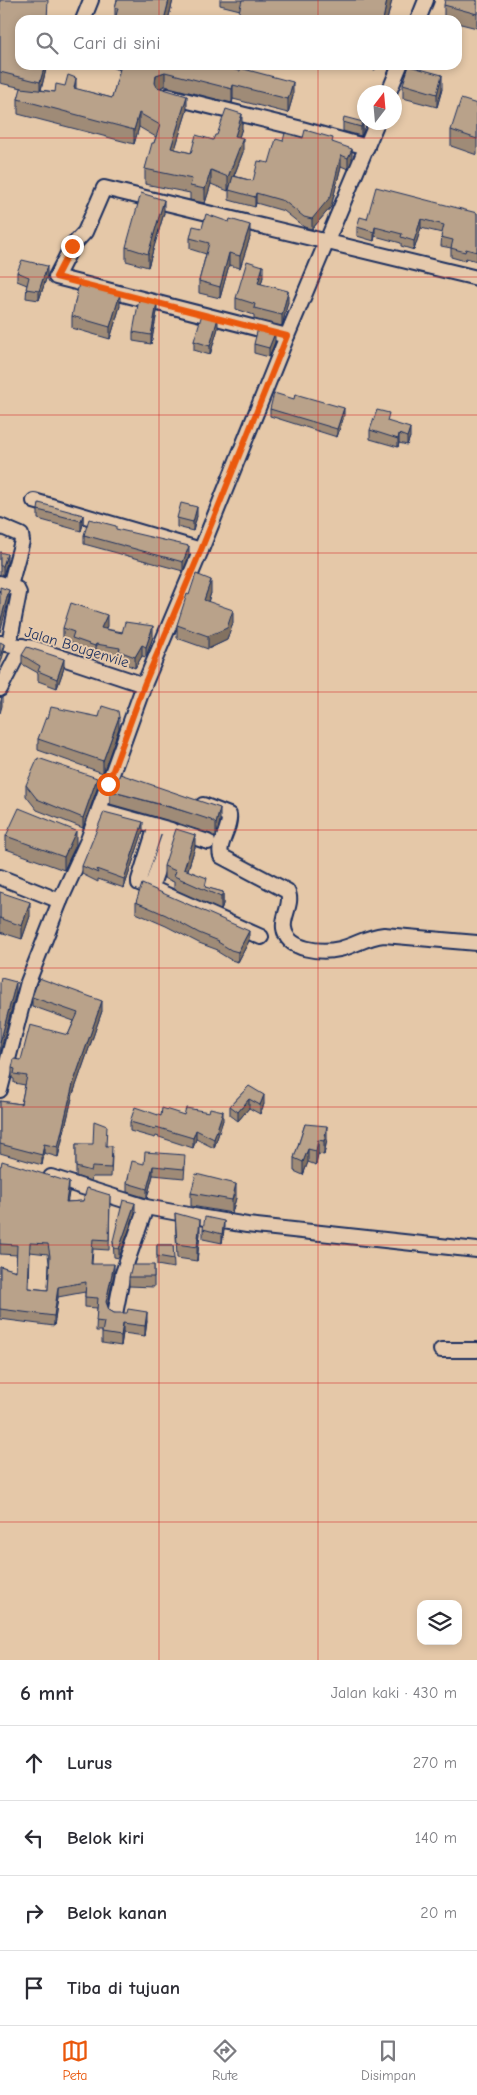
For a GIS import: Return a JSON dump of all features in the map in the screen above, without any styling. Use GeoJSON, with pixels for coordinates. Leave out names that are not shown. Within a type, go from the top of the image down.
{"type":"FeatureCollection","features":[{"type":"Feature","properties":{"kind":"street"},"geometry":{"type":"LineString","coordinates":[[85,15],[91,0]]}},
{"type":"Feature","properties":{"kind":"street"},"geometry":{"type":"LineString","coordinates":[[420,15],[426,0]]}},
{"type":"Feature","properties":{"kind":"street"},"geometry":{"type":"LineString","coordinates":[[392,85],[398,70]]}},
{"type":"Feature","properties":{"kind":"street"},"geometry":{"type":"LineString","coordinates":[[163,95],[367,147]]}},
{"type":"Feature","properties":{"kind":"street"},"geometry":{"type":"LineString","coordinates":[[0,1090],[28,982],[60,902],[88,840],[144,685],[374,130]]}},
{"type":"Feature","properties":{"kind":"street"},"geometry":{"type":"LineString","coordinates":[[287,336],[56,277],[72,246],[85,232],[104,188],[477,278]]}},
{"type":"Feature","properties":{"kind":"street"},"geometry":{"type":"LineString","coordinates":[[34,501],[201,550]]}},
{"type":"Feature","properties":{"kind":"street"},"geometry":{"type":"LineString","coordinates":[[0,526],[21,535],[22,541],[5,584],[17,589],[19,594],[0,689]]}},
{"type":"Feature","properties":{"kind":"street","name":"Jalan Bougenvile"},"geometry":{"type":"LineString","coordinates":[[10,644],[144,685]]}},
{"type":"Feature","properties":{"kind":"street"},"geometry":{"type":"LineString","coordinates":[[191,801],[229,815],[228,827],[220,851],[221,856],[287,890],[290,899],[284,928],[286,938],[292,944],[311,949],[340,949],[371,936],[384,935],[477,943]]}},
{"type":"Feature","properties":{"kind":"street"},"geometry":{"type":"LineString","coordinates":[[99,810],[208,842]]}},
{"type":"Feature","properties":{"kind":"street"},"geometry":{"type":"LineString","coordinates":[[156,826],[139,883],[261,937]]}},
{"type":"Feature","properties":{"kind":"street"},"geometry":{"type":"LineString","coordinates":[[151,888],[171,830]]}},
{"type":"Feature","properties":{"kind":"street"},"geometry":{"type":"LineString","coordinates":[[72,834],[88,840]]}},
{"type":"Feature","properties":{"kind":"street"},"geometry":{"type":"LineString","coordinates":[[0,878],[60,902]]}},
{"type":"Feature","properties":{"kind":"street"},"geometry":{"type":"LineString","coordinates":[[40,1174],[146,1207],[247,1225],[477,1250]]}},
{"type":"Feature","properties":{"kind":"street"},"geometry":{"type":"LineString","coordinates":[[115,1314],[120,1281],[146,1207]]}},
{"type":"Feature","properties":{"kind":"street"},"geometry":{"type":"LineString","coordinates":[[441,1350],[477,1350]]}},
{"type":"Feature","properties":{"kind":"building"},"geometry":{"type":"Polygon","coordinates":[[[0,0],[48,0],[47,15],[15,15],[15,70],[44,70],[40,82],[0,72],[0,0]]]}},
{"type":"Feature","properties":{"kind":"building"},"geometry":{"type":"Polygon","coordinates":[[[117,0],[169,0],[165,15],[116,15],[118,8],[115,8],[117,0]]]}},
{"type":"Feature","properties":{"kind":"building"},"geometry":{"type":"Polygon","coordinates":[[[242,0],[387,0],[384,15],[238,15],[242,0]]]}},
{"type":"Feature","properties":{"kind":"building"},"geometry":{"type":"Polygon","coordinates":[[[445,0],[477,0],[477,14],[444,5],[445,0]]]}},
{"type":"Feature","properties":{"kind":"building"},"geometry":{"type":"Polygon","coordinates":[[[120,70],[248,70],[293,82],[288,99],[233,85],[232,89],[165,72],[156,75],[155,83],[157,87],[187,96],[171,148],[191,153],[196,135],[213,140],[215,135],[217,135],[226,109],[242,114],[235,136],[243,138],[228,177],[211,170],[205,189],[190,186],[192,179],[145,169],[152,143],[154,143],[160,125],[139,113],[134,130],[18,99],[21,88],[55,92],[56,84],[65,86],[68,75],[76,78],[74,88],[112,98],[120,70]]]}},
{"type":"Feature","properties":{"kind":"building"},"geometry":{"type":"Polygon","coordinates":[[[408,70],[424,70],[442,75],[437,94],[403,84],[408,70]]]}},
{"type":"Feature","properties":{"kind":"building"},"geometry":{"type":"Polygon","coordinates":[[[461,99],[477,104],[477,139],[451,130],[461,99]]]}},
{"type":"Feature","properties":{"kind":"building"},"geometry":{"type":"Polygon","coordinates":[[[344,117],[357,120],[357,126],[343,122],[344,117]]]}},
{"type":"Feature","properties":{"kind":"building"},"geometry":{"type":"Polygon","coordinates":[[[305,130],[333,138],[332,142],[352,149],[348,158],[341,155],[331,196],[312,219],[304,217],[284,201],[256,193],[255,197],[229,190],[233,176],[253,181],[258,161],[269,163],[276,139],[283,141],[285,133],[303,138],[305,130]]]}},
{"type":"Feature","properties":{"kind":"building"},"geometry":{"type":"Polygon","coordinates":[[[376,187],[477,213],[477,252],[466,249],[465,252],[451,248],[453,240],[441,237],[444,225],[421,219],[414,241],[401,237],[402,234],[375,227],[374,232],[357,227],[360,217],[367,219],[376,187]]]}},
{"type":"Feature","properties":{"kind":"building"},"geometry":{"type":"Polygon","coordinates":[[[141,193],[164,200],[148,254],[126,247],[141,193]]]}},
{"type":"Feature","properties":{"kind":"building"},"geometry":{"type":"Polygon","coordinates":[[[206,214],[229,222],[230,219],[250,225],[240,256],[229,253],[220,287],[199,281],[209,243],[190,238],[193,226],[202,228],[206,214]]]}},
{"type":"Feature","properties":{"kind":"building"},"geometry":{"type":"Polygon","coordinates":[[[22,260],[47,266],[39,291],[26,289],[29,277],[17,272],[22,260]]]}},
{"type":"Feature","properties":{"kind":"building"},"geometry":{"type":"Polygon","coordinates":[[[247,261],[263,266],[258,283],[288,291],[282,315],[254,308],[255,304],[236,298],[247,261]]]}},
{"type":"Feature","properties":{"kind":"building"},"geometry":{"type":"Polygon","coordinates":[[[79,283],[120,294],[110,327],[72,316],[79,283]]]}},
{"type":"Feature","properties":{"kind":"building"},"geometry":{"type":"Polygon","coordinates":[[[139,299],[157,303],[151,335],[133,332],[139,299]]]}},
{"type":"Feature","properties":{"kind":"building"},"geometry":{"type":"Polygon","coordinates":[[[202,314],[218,318],[210,346],[194,341],[202,314]]]}},
{"type":"Feature","properties":{"kind":"building"},"geometry":{"type":"Polygon","coordinates":[[[258,328],[275,333],[269,348],[254,344],[258,328]]]}},
{"type":"Feature","properties":{"kind":"building"},"geometry":{"type":"Polygon","coordinates":[[[274,393],[294,399],[295,394],[344,408],[337,429],[270,409],[274,393]]]}},
{"type":"Feature","properties":{"kind":"building"},"geometry":{"type":"Polygon","coordinates":[[[377,410],[389,413],[387,421],[410,428],[407,437],[399,434],[398,439],[370,430],[377,410]]]}},
{"type":"Feature","properties":{"kind":"building"},"geometry":{"type":"Polygon","coordinates":[[[39,503],[83,515],[81,521],[38,510],[39,503]]]}},
{"type":"Feature","properties":{"kind":"building"},"geometry":{"type":"Polygon","coordinates":[[[181,503],[197,507],[193,522],[177,518],[181,503]]]}},
{"type":"Feature","properties":{"kind":"building"},"geometry":{"type":"Polygon","coordinates":[[[89,519],[116,526],[116,529],[189,546],[183,562],[84,535],[89,519]]]}},
{"type":"Feature","properties":{"kind":"building"},"geometry":{"type":"Polygon","coordinates":[[[0,552],[7,554],[3,566],[0,566],[0,552]]]}},
{"type":"Feature","properties":{"kind":"building"},"geometry":{"type":"Polygon","coordinates":[[[196,574],[211,580],[204,600],[233,610],[227,628],[208,636],[177,625],[196,574]]]}},
{"type":"Feature","properties":{"kind":"building"},"geometry":{"type":"Polygon","coordinates":[[[0,587],[9,590],[0,623],[0,587]]]}},
{"type":"Feature","properties":{"kind":"building"},"geometry":{"type":"Polygon","coordinates":[[[71,603],[107,615],[101,628],[122,633],[125,622],[153,626],[146,647],[142,645],[135,657],[119,651],[120,648],[96,644],[95,646],[72,638],[74,632],[63,628],[71,603]]]}},
{"type":"Feature","properties":{"kind":"building"},"geometry":{"type":"Polygon","coordinates":[[[0,642],[4,644],[0,657],[0,642]]]}},
{"type":"Feature","properties":{"kind":"building"},"geometry":{"type":"Polygon","coordinates":[[[27,647],[64,659],[57,679],[38,671],[40,666],[22,655],[27,647]]]}},
{"type":"Feature","properties":{"kind":"building"},"geometry":{"type":"Polygon","coordinates":[[[102,706],[118,711],[119,717],[103,761],[38,739],[51,707],[99,717],[102,706]]]}},
{"type":"Feature","properties":{"kind":"building"},"geometry":{"type":"Polygon","coordinates":[[[38,758],[97,778],[83,818],[37,799],[26,785],[38,758]]]}},
{"type":"Feature","properties":{"kind":"building"},"geometry":{"type":"Polygon","coordinates":[[[120,774],[220,808],[216,824],[211,820],[174,808],[110,791],[114,781],[117,782],[120,774]]]}},
{"type":"Feature","properties":{"kind":"building"},"geometry":{"type":"Polygon","coordinates":[[[19,808],[76,831],[64,857],[6,836],[19,808]]]}},
{"type":"Feature","properties":{"kind":"building"},"geometry":{"type":"Polygon","coordinates":[[[104,812],[143,822],[124,879],[96,869],[98,873],[82,866],[104,812]]]}},
{"type":"Feature","properties":{"kind":"building"},"geometry":{"type":"Polygon","coordinates":[[[176,829],[195,835],[184,869],[207,878],[205,887],[223,892],[221,897],[174,876],[176,871],[164,866],[176,829]]]}},
{"type":"Feature","properties":{"kind":"building"},"geometry":{"type":"Polygon","coordinates":[[[142,884],[249,931],[238,952],[166,915],[136,902],[142,884]]]}},
{"type":"Feature","properties":{"kind":"building"},"geometry":{"type":"Polygon","coordinates":[[[0,892],[30,902],[22,926],[0,918],[0,892]]]}},
{"type":"Feature","properties":{"kind":"building"},"geometry":{"type":"Polygon","coordinates":[[[1,978],[16,982],[0,1043],[0,983],[1,978]]]}},
{"type":"Feature","properties":{"kind":"building"},"geometry":{"type":"Polygon","coordinates":[[[39,978],[102,1001],[73,1084],[58,1147],[44,1144],[42,1155],[0,1144],[0,1101],[21,1104],[27,1076],[14,1074],[15,1069],[12,1068],[14,1059],[21,1060],[30,1025],[68,1035],[78,1013],[32,997],[39,978]]]}},
{"type":"Feature","properties":{"kind":"building"},"geometry":{"type":"Polygon","coordinates":[[[249,1086],[264,1095],[260,1105],[249,1099],[238,1112],[230,1106],[249,1086]]]}},
{"type":"Feature","properties":{"kind":"building"},"geometry":{"type":"Polygon","coordinates":[[[135,1107],[161,1116],[162,1108],[184,1115],[186,1108],[209,1112],[210,1108],[223,1111],[214,1139],[196,1130],[193,1138],[156,1127],[155,1129],[130,1122],[135,1107]]]}},
{"type":"Feature","properties":{"kind":"building"},"geometry":{"type":"Polygon","coordinates":[[[94,1121],[107,1126],[106,1146],[112,1146],[111,1168],[92,1167],[91,1171],[76,1167],[76,1144],[93,1144],[94,1121]]]}},
{"type":"Feature","properties":{"kind":"building"},"geometry":{"type":"Polygon","coordinates":[[[305,1124],[327,1126],[324,1141],[318,1140],[316,1151],[308,1149],[303,1162],[294,1158],[305,1124]]]}},
{"type":"Feature","properties":{"kind":"building"},"geometry":{"type":"Polygon","coordinates":[[[145,1152],[185,1155],[184,1169],[153,1166],[147,1189],[127,1183],[132,1161],[144,1164],[145,1152]]]}},
{"type":"Feature","properties":{"kind":"building"},"geometry":{"type":"Polygon","coordinates":[[[2,1161],[69,1182],[66,1202],[83,1201],[87,1188],[110,1195],[109,1240],[93,1239],[91,1264],[114,1264],[106,1302],[109,1310],[114,1313],[127,1313],[128,1309],[147,1312],[145,1326],[123,1323],[121,1336],[102,1333],[104,1322],[96,1321],[98,1298],[85,1297],[86,1282],[58,1287],[54,1316],[0,1309],[0,1266],[16,1271],[17,1245],[0,1244],[2,1161]],[[30,1243],[28,1288],[48,1290],[50,1256],[48,1244],[30,1243]]]}},
{"type":"Feature","properties":{"kind":"building"},"geometry":{"type":"Polygon","coordinates":[[[196,1174],[236,1184],[232,1200],[191,1193],[196,1174]]]}},
{"type":"Feature","properties":{"kind":"building"},"geometry":{"type":"Polygon","coordinates":[[[123,1200],[135,1203],[119,1249],[114,1248],[113,1241],[123,1200]]]}},
{"type":"Feature","properties":{"kind":"building"},"geometry":{"type":"Polygon","coordinates":[[[175,1213],[200,1220],[197,1247],[177,1244],[175,1213]]]}},
{"type":"Feature","properties":{"kind":"building"},"geometry":{"type":"Polygon","coordinates":[[[205,1217],[224,1221],[222,1234],[203,1229],[205,1217]]]}},
{"type":"Feature","properties":{"kind":"building"},"geometry":{"type":"Polygon","coordinates":[[[157,1245],[173,1245],[174,1259],[157,1256],[157,1245]]]}},
{"type":"Feature","properties":{"kind":"building"},"geometry":{"type":"Polygon","coordinates":[[[132,1265],[154,1265],[154,1277],[129,1277],[132,1265]]]}},
{"type":"Feature","properties":{"kind":"route"},"geometry":{"type":"LineString","coordinates":[[72,246],[56,277],[287,336],[201,550],[144,685],[108,784]]}}]}
